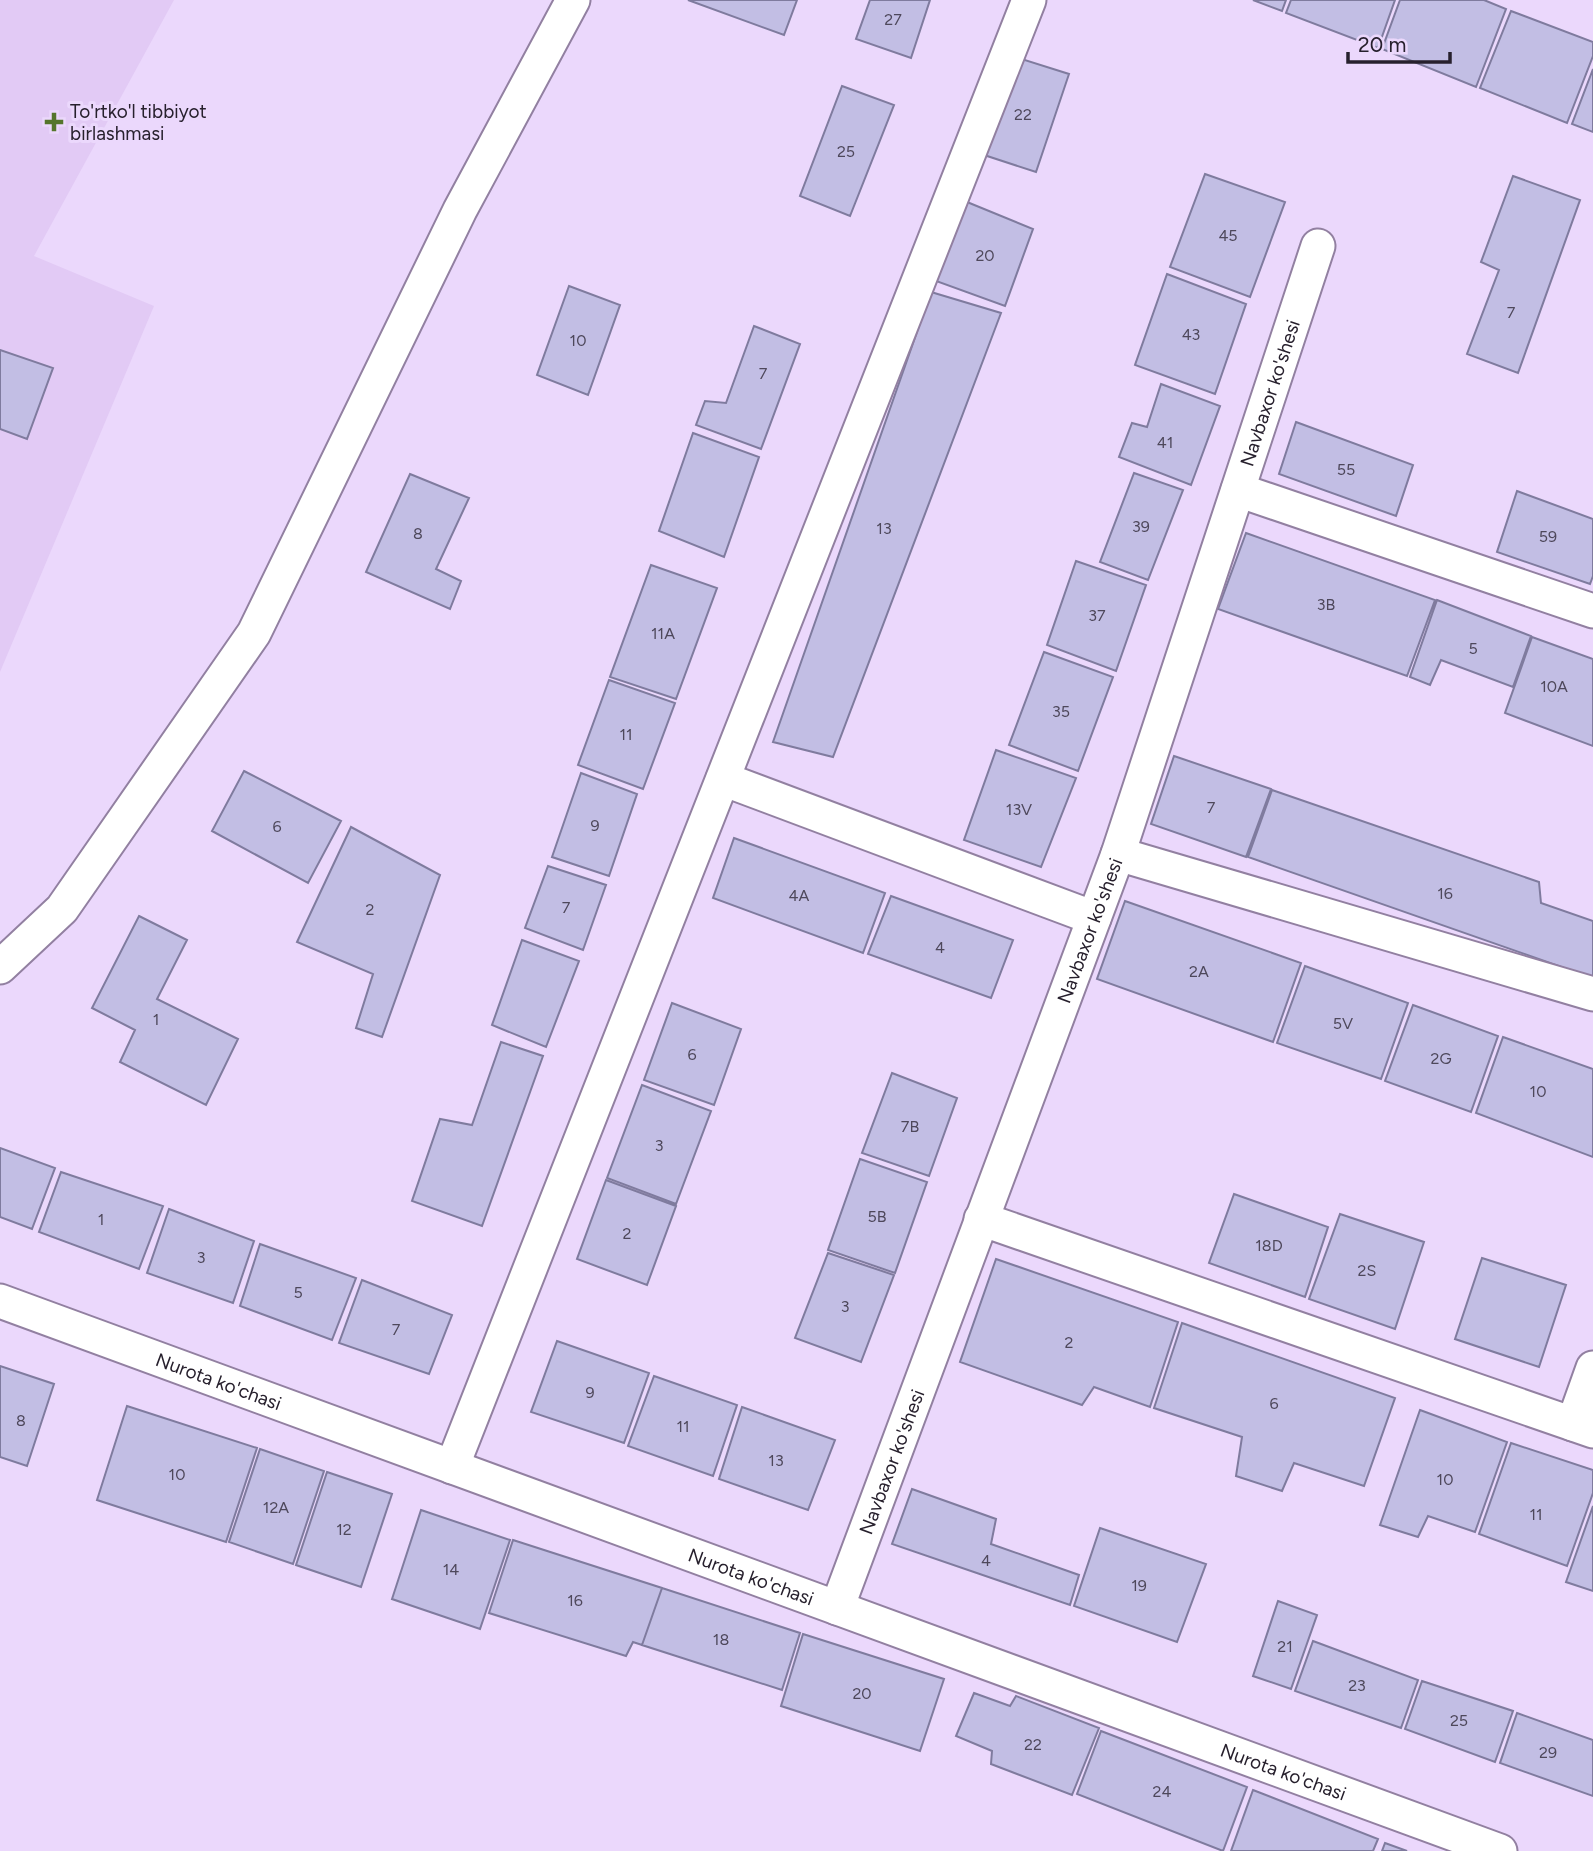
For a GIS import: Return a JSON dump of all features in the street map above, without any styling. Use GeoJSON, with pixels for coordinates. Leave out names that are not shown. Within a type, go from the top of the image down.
{"type":"FeatureCollection","features":[{"type":"Feature","properties":{"kind":"street"},"geometry":{"type":"LineString","coordinates":[[0,967],[62,909],[254,633],[460,210],[573,0]]}},
{"type":"Feature","properties":{"kind":"street"},"geometry":{"type":"LineString","coordinates":[[452,1467],[1028,0]]}},
{"type":"Feature","properties":{"kind":"street","name":"Navbaxor ko'shesi"},"geometry":{"type":"LineString","coordinates":[[837,1608],[1118,854],[1318,246]]}},
{"type":"Feature","properties":{"kind":"street"},"geometry":{"type":"LineString","coordinates":[[1238,490],[1593,611]]}},
{"type":"Feature","properties":{"kind":"street"},"geometry":{"type":"LineString","coordinates":[[723,779],[1094,918]]}},
{"type":"Feature","properties":{"kind":"street"},"geometry":{"type":"LineString","coordinates":[[1118,854],[1593,995]]}},
{"type":"Feature","properties":{"kind":"street"},"geometry":{"type":"LineString","coordinates":[[981,1219],[1583,1428],[1593,1368]]}},
{"type":"Feature","properties":{"kind":"street","name":"Nurota ko'chasi"},"geometry":{"type":"LineString","coordinates":[[0,1301],[1500,1851]]}},
{"type":"Feature","properties":{"kind":"shaded area"},"geometry":{"type":"Polygon","coordinates":[[[0,0],[174,0],[34,256],[154,306],[0,672],[0,0]]]}},
{"type":"Feature","properties":{"kind":"building"},"geometry":{"type":"Polygon","coordinates":[[[688,0],[797,0],[784,35],[688,0]]]}},
{"type":"Feature","properties":{"kind":"building"},"geometry":{"type":"Polygon","coordinates":[[[870,0],[930,0],[911,58],[856,39],[870,0]]]}},
{"type":"Feature","properties":{"kind":"building"},"geometry":{"type":"Polygon","coordinates":[[[1253,0],[1286,0],[1282,11],[1253,0]]]}},
{"type":"Feature","properties":{"kind":"building"},"geometry":{"type":"Polygon","coordinates":[[[1291,0],[1395,0],[1378,48],[1286,13],[1291,0]]]}},
{"type":"Feature","properties":{"kind":"building"},"geometry":{"type":"Polygon","coordinates":[[[1400,0],[1484,0],[1506,9],[1476,87],[1382,49],[1400,0]]]}},
{"type":"Feature","properties":{"kind":"building"},"geometry":{"type":"Polygon","coordinates":[[[1511,11],[1593,42],[1593,56],[1567,123],[1480,88],[1511,11]]]}},
{"type":"Feature","properties":{"kind":"building"},"geometry":{"type":"Polygon","coordinates":[[[1009,55],[1069,74],[1036,172],[978,153],[1009,55]]]}},
{"type":"Feature","properties":{"kind":"building"},"geometry":{"type":"Polygon","coordinates":[[[1593,69],[1593,132],[1572,124],[1593,69]]]}},
{"type":"Feature","properties":{"kind":"building"},"geometry":{"type":"Polygon","coordinates":[[[842,86],[894,105],[850,216],[800,196],[842,86]]]}},
{"type":"Feature","properties":{"kind":"building"},"geometry":{"type":"Polygon","coordinates":[[[1205,174],[1285,202],[1250,297],[1170,267],[1205,174]]]}},
{"type":"Feature","properties":{"kind":"building"},"geometry":{"type":"Polygon","coordinates":[[[1513,176],[1580,200],[1518,373],[1467,354],[1499,270],[1481,262],[1513,176]]]}},
{"type":"Feature","properties":{"kind":"building"},"geometry":{"type":"Polygon","coordinates":[[[967,202],[1033,229],[1005,306],[936,281],[967,202]]]}},
{"type":"Feature","properties":{"kind":"building"},"geometry":{"type":"Polygon","coordinates":[[[1167,274],[1246,304],[1215,394],[1135,365],[1167,274]]]}},
{"type":"Feature","properties":{"kind":"building"},"geometry":{"type":"Polygon","coordinates":[[[569,286],[620,305],[588,395],[537,375],[569,286]]]}},
{"type":"Feature","properties":{"kind":"building"},"geometry":{"type":"Polygon","coordinates":[[[931,292],[1001,313],[833,757],[773,742],[931,292]]]}},
{"type":"Feature","properties":{"kind":"building"},"geometry":{"type":"Polygon","coordinates":[[[754,326],[800,344],[761,449],[696,425],[705,401],[726,403],[754,326]]]}},
{"type":"Feature","properties":{"kind":"building"},"geometry":{"type":"Polygon","coordinates":[[[0,350],[53,368],[27,439],[0,429],[0,350]]]}},
{"type":"Feature","properties":{"kind":"building"},"geometry":{"type":"Polygon","coordinates":[[[1161,384],[1220,406],[1191,485],[1119,457],[1132,423],[1147,427],[1161,384]]]}},
{"type":"Feature","properties":{"kind":"building"},"geometry":{"type":"Polygon","coordinates":[[[1296,422],[1413,465],[1396,516],[1279,474],[1296,422]]]}},
{"type":"Feature","properties":{"kind":"building"},"geometry":{"type":"Polygon","coordinates":[[[693,433],[759,457],[724,557],[659,531],[693,433]]]}},
{"type":"Feature","properties":{"kind":"building"},"geometry":{"type":"Polygon","coordinates":[[[1134,473],[1183,490],[1148,580],[1100,562],[1134,473]]]}},
{"type":"Feature","properties":{"kind":"building"},"geometry":{"type":"Polygon","coordinates":[[[410,474],[469,498],[436,569],[461,581],[450,609],[366,572],[410,474]]]}},
{"type":"Feature","properties":{"kind":"building"},"geometry":{"type":"Polygon","coordinates":[[[1517,491],[1593,519],[1593,576],[1590,584],[1497,552],[1517,491]]]}},
{"type":"Feature","properties":{"kind":"building"},"geometry":{"type":"Polygon","coordinates":[[[1246,533],[1435,600],[1407,676],[1218,609],[1246,533]]]}},
{"type":"Feature","properties":{"kind":"building"},"geometry":{"type":"Polygon","coordinates":[[[1076,561],[1146,585],[1116,671],[1047,645],[1076,561]]]}},
{"type":"Feature","properties":{"kind":"building"},"geometry":{"type":"Polygon","coordinates":[[[651,565],[717,588],[676,699],[610,677],[651,565]]]}},
{"type":"Feature","properties":{"kind":"building"},"geometry":{"type":"Polygon","coordinates":[[[1437,600],[1531,636],[1513,687],[1441,660],[1430,685],[1410,677],[1437,600]]]}},
{"type":"Feature","properties":{"kind":"building"},"geometry":{"type":"Polygon","coordinates":[[[1532,637],[1593,659],[1593,746],[1505,713],[1532,637]]]}},
{"type":"Feature","properties":{"kind":"building"},"geometry":{"type":"Polygon","coordinates":[[[1044,652],[1113,677],[1078,771],[1009,745],[1044,652]]]}},
{"type":"Feature","properties":{"kind":"building"},"geometry":{"type":"Polygon","coordinates":[[[609,680],[675,703],[643,789],[578,765],[609,680]]]}},
{"type":"Feature","properties":{"kind":"building"},"geometry":{"type":"Polygon","coordinates":[[[996,750],[1076,778],[1041,867],[964,840],[996,750]]]}},
{"type":"Feature","properties":{"kind":"building"},"geometry":{"type":"Polygon","coordinates":[[[1174,756],[1271,789],[1246,857],[1151,824],[1174,756]]]}},
{"type":"Feature","properties":{"kind":"building"},"geometry":{"type":"Polygon","coordinates":[[[244,771],[341,821],[308,883],[212,831],[244,771]]]}},
{"type":"Feature","properties":{"kind":"building"},"geometry":{"type":"Polygon","coordinates":[[[581,773],[637,794],[609,876],[552,857],[581,773]]]}},
{"type":"Feature","properties":{"kind":"building"},"geometry":{"type":"Polygon","coordinates":[[[1272,790],[1539,882],[1541,903],[1593,921],[1593,978],[1248,857],[1272,790]]]}},
{"type":"Feature","properties":{"kind":"building"},"geometry":{"type":"Polygon","coordinates":[[[351,827],[440,875],[382,1037],[356,1028],[373,974],[297,942],[351,827]]]}},
{"type":"Feature","properties":{"kind":"building"},"geometry":{"type":"Polygon","coordinates":[[[734,838],[885,893],[863,953],[713,898],[734,838]]]}},
{"type":"Feature","properties":{"kind":"building"},"geometry":{"type":"Polygon","coordinates":[[[548,866],[606,885],[583,950],[525,928],[548,866]]]}},
{"type":"Feature","properties":{"kind":"building"},"geometry":{"type":"Polygon","coordinates":[[[891,896],[1013,940],[991,998],[868,954],[891,896]]]}},
{"type":"Feature","properties":{"kind":"building"},"geometry":{"type":"Polygon","coordinates":[[[1125,901],[1301,963],[1273,1042],[1097,979],[1125,901]]]}},
{"type":"Feature","properties":{"kind":"building"},"geometry":{"type":"Polygon","coordinates":[[[139,916],[187,940],[157,999],[238,1039],[206,1105],[120,1062],[135,1030],[92,1008],[139,916]]]}},
{"type":"Feature","properties":{"kind":"building"},"geometry":{"type":"Polygon","coordinates":[[[522,940],[579,961],[546,1047],[492,1025],[522,940]]]}},
{"type":"Feature","properties":{"kind":"building"},"geometry":{"type":"Polygon","coordinates":[[[1305,966],[1408,1003],[1381,1079],[1277,1043],[1305,966]]]}},
{"type":"Feature","properties":{"kind":"building"},"geometry":{"type":"Polygon","coordinates":[[[672,1003],[741,1029],[714,1105],[644,1080],[672,1003]]]}},
{"type":"Feature","properties":{"kind":"building"},"geometry":{"type":"Polygon","coordinates":[[[1413,1005],[1498,1036],[1471,1112],[1385,1081],[1413,1005]]]}},
{"type":"Feature","properties":{"kind":"building"},"geometry":{"type":"Polygon","coordinates":[[[1503,1037],[1593,1069],[1593,1157],[1476,1113],[1503,1037]]]}},
{"type":"Feature","properties":{"kind":"building"},"geometry":{"type":"Polygon","coordinates":[[[501,1042],[543,1056],[482,1226],[412,1201],[440,1119],[472,1125],[501,1042]]]}},
{"type":"Feature","properties":{"kind":"building"},"geometry":{"type":"Polygon","coordinates":[[[892,1073],[957,1098],[929,1176],[862,1153],[892,1073]]]}},
{"type":"Feature","properties":{"kind":"building"},"geometry":{"type":"Polygon","coordinates":[[[642,1085],[711,1111],[676,1204],[607,1178],[642,1085]]]}},
{"type":"Feature","properties":{"kind":"building"},"geometry":{"type":"Polygon","coordinates":[[[0,1148],[55,1168],[32,1229],[0,1217],[0,1148]]]}},
{"type":"Feature","properties":{"kind":"building"},"geometry":{"type":"Polygon","coordinates":[[[860,1159],[927,1182],[895,1273],[828,1250],[860,1159]]]}},
{"type":"Feature","properties":{"kind":"building"},"geometry":{"type":"Polygon","coordinates":[[[61,1172],[163,1206],[139,1269],[39,1232],[61,1172]]]}},
{"type":"Feature","properties":{"kind":"building"},"geometry":{"type":"Polygon","coordinates":[[[606,1180],[676,1206],[647,1285],[577,1259],[606,1180]]]}},
{"type":"Feature","properties":{"kind":"building"},"geometry":{"type":"Polygon","coordinates":[[[1234,1194],[1328,1227],[1305,1297],[1209,1263],[1234,1194]]]}},
{"type":"Feature","properties":{"kind":"building"},"geometry":{"type":"Polygon","coordinates":[[[169,1209],[254,1241],[233,1303],[147,1273],[169,1209]]]}},
{"type":"Feature","properties":{"kind":"building"},"geometry":{"type":"Polygon","coordinates":[[[1340,1214],[1424,1242],[1395,1329],[1309,1299],[1340,1214]]]}},
{"type":"Feature","properties":{"kind":"building"},"geometry":{"type":"Polygon","coordinates":[[[260,1244],[356,1278],[332,1340],[240,1306],[260,1244]]]}},
{"type":"Feature","properties":{"kind":"building"},"geometry":{"type":"Polygon","coordinates":[[[828,1253],[894,1275],[861,1362],[795,1338],[828,1253]]]}},
{"type":"Feature","properties":{"kind":"building"},"geometry":{"type":"Polygon","coordinates":[[[1482,1258],[1566,1285],[1539,1367],[1455,1339],[1482,1258]]]}},
{"type":"Feature","properties":{"kind":"building"},"geometry":{"type":"Polygon","coordinates":[[[996,1259],[1178,1322],[1150,1407],[1094,1387],[1082,1405],[960,1362],[996,1259]]]}},
{"type":"Feature","properties":{"kind":"building"},"geometry":{"type":"Polygon","coordinates":[[[362,1280],[452,1315],[429,1374],[339,1343],[362,1280]]]}},
{"type":"Feature","properties":{"kind":"building"},"geometry":{"type":"Polygon","coordinates":[[[1182,1323],[1395,1398],[1364,1486],[1294,1463],[1282,1491],[1236,1476],[1242,1437],[1154,1408],[1182,1323]]]}},
{"type":"Feature","properties":{"kind":"building"},"geometry":{"type":"Polygon","coordinates":[[[557,1341],[649,1373],[624,1443],[531,1412],[557,1341]]]}},
{"type":"Feature","properties":{"kind":"building"},"geometry":{"type":"Polygon","coordinates":[[[0,1366],[54,1384],[27,1466],[0,1457],[0,1366]]]}},
{"type":"Feature","properties":{"kind":"building"},"geometry":{"type":"Polygon","coordinates":[[[654,1376],[737,1405],[713,1476],[628,1446],[654,1376]]]}},
{"type":"Feature","properties":{"kind":"building"},"geometry":{"type":"Polygon","coordinates":[[[127,1406],[257,1448],[226,1542],[97,1500],[127,1406]]]}},
{"type":"Feature","properties":{"kind":"building"},"geometry":{"type":"Polygon","coordinates":[[[742,1407],[835,1440],[808,1510],[719,1479],[742,1407]]]}},
{"type":"Feature","properties":{"kind":"building"},"geometry":{"type":"Polygon","coordinates":[[[1420,1410],[1507,1442],[1475,1532],[1428,1516],[1418,1537],[1380,1525],[1420,1410]]]}},
{"type":"Feature","properties":{"kind":"building"},"geometry":{"type":"Polygon","coordinates":[[[1511,1443],[1593,1470],[1593,1493],[1567,1566],[1479,1534],[1511,1443]]]}},
{"type":"Feature","properties":{"kind":"building"},"geometry":{"type":"Polygon","coordinates":[[[260,1449],[324,1471],[293,1564],[229,1542],[260,1449]]]}},
{"type":"Feature","properties":{"kind":"building"},"geometry":{"type":"Polygon","coordinates":[[[327,1472],[392,1494],[361,1587],[296,1565],[327,1472]]]}},
{"type":"Feature","properties":{"kind":"building"},"geometry":{"type":"Polygon","coordinates":[[[912,1489],[996,1519],[991,1544],[1079,1575],[1070,1605],[892,1544],[912,1489]]]}},
{"type":"Feature","properties":{"kind":"building"},"geometry":{"type":"Polygon","coordinates":[[[1593,1506],[1593,1591],[1566,1582],[1593,1506]]]}},
{"type":"Feature","properties":{"kind":"building"},"geometry":{"type":"Polygon","coordinates":[[[421,1510],[510,1540],[480,1629],[392,1599],[421,1510]]]}},
{"type":"Feature","properties":{"kind":"building"},"geometry":{"type":"Polygon","coordinates":[[[1100,1528],[1206,1564],[1177,1642],[1074,1606],[1100,1528]]]}},
{"type":"Feature","properties":{"kind":"building"},"geometry":{"type":"Polygon","coordinates":[[[513,1540],[662,1588],[642,1645],[633,1642],[626,1656],[489,1613],[513,1540]]]}},
{"type":"Feature","properties":{"kind":"building"},"geometry":{"type":"Polygon","coordinates":[[[662,1588],[800,1633],[782,1690],[642,1645],[662,1588]]]}},
{"type":"Feature","properties":{"kind":"building"},"geometry":{"type":"Polygon","coordinates":[[[1278,1601],[1317,1615],[1291,1689],[1253,1676],[1278,1601]]]}},
{"type":"Feature","properties":{"kind":"building"},"geometry":{"type":"Polygon","coordinates":[[[803,1634],[944,1679],[920,1751],[781,1706],[803,1634]]]}},
{"type":"Feature","properties":{"kind":"building"},"geometry":{"type":"Polygon","coordinates":[[[1313,1641],[1418,1680],[1401,1728],[1295,1691],[1313,1641]]]}},
{"type":"Feature","properties":{"kind":"building"},"geometry":{"type":"Polygon","coordinates":[[[1422,1681],[1513,1711],[1495,1762],[1405,1729],[1422,1681]]]}},
{"type":"Feature","properties":{"kind":"building"},"geometry":{"type":"Polygon","coordinates":[[[974,1693],[1010,1706],[1016,1696],[1099,1728],[1072,1795],[991,1764],[992,1751],[956,1736],[974,1693]]]}},
{"type":"Feature","properties":{"kind":"building"},"geometry":{"type":"Polygon","coordinates":[[[1517,1713],[1593,1740],[1593,1796],[1500,1763],[1517,1713]]]}},
{"type":"Feature","properties":{"kind":"building"},"geometry":{"type":"Polygon","coordinates":[[[1101,1731],[1247,1787],[1223,1851],[1077,1794],[1101,1731]]]}},
{"type":"Feature","properties":{"kind":"building"},"geometry":{"type":"Polygon","coordinates":[[[1253,1790],[1378,1839],[1373,1851],[1231,1851],[1253,1790]]]}},
{"type":"Feature","properties":{"kind":"building"},"geometry":{"type":"Polygon","coordinates":[[[1385,1843],[1407,1851],[1382,1851],[1385,1843]]]}},
{"type":"Feature","properties":{"kind":"place","name":"To'rtko'l tibbiyot birlashmasi"},"geometry":{"type":"Point","coordinates":[54,122]}}]}
